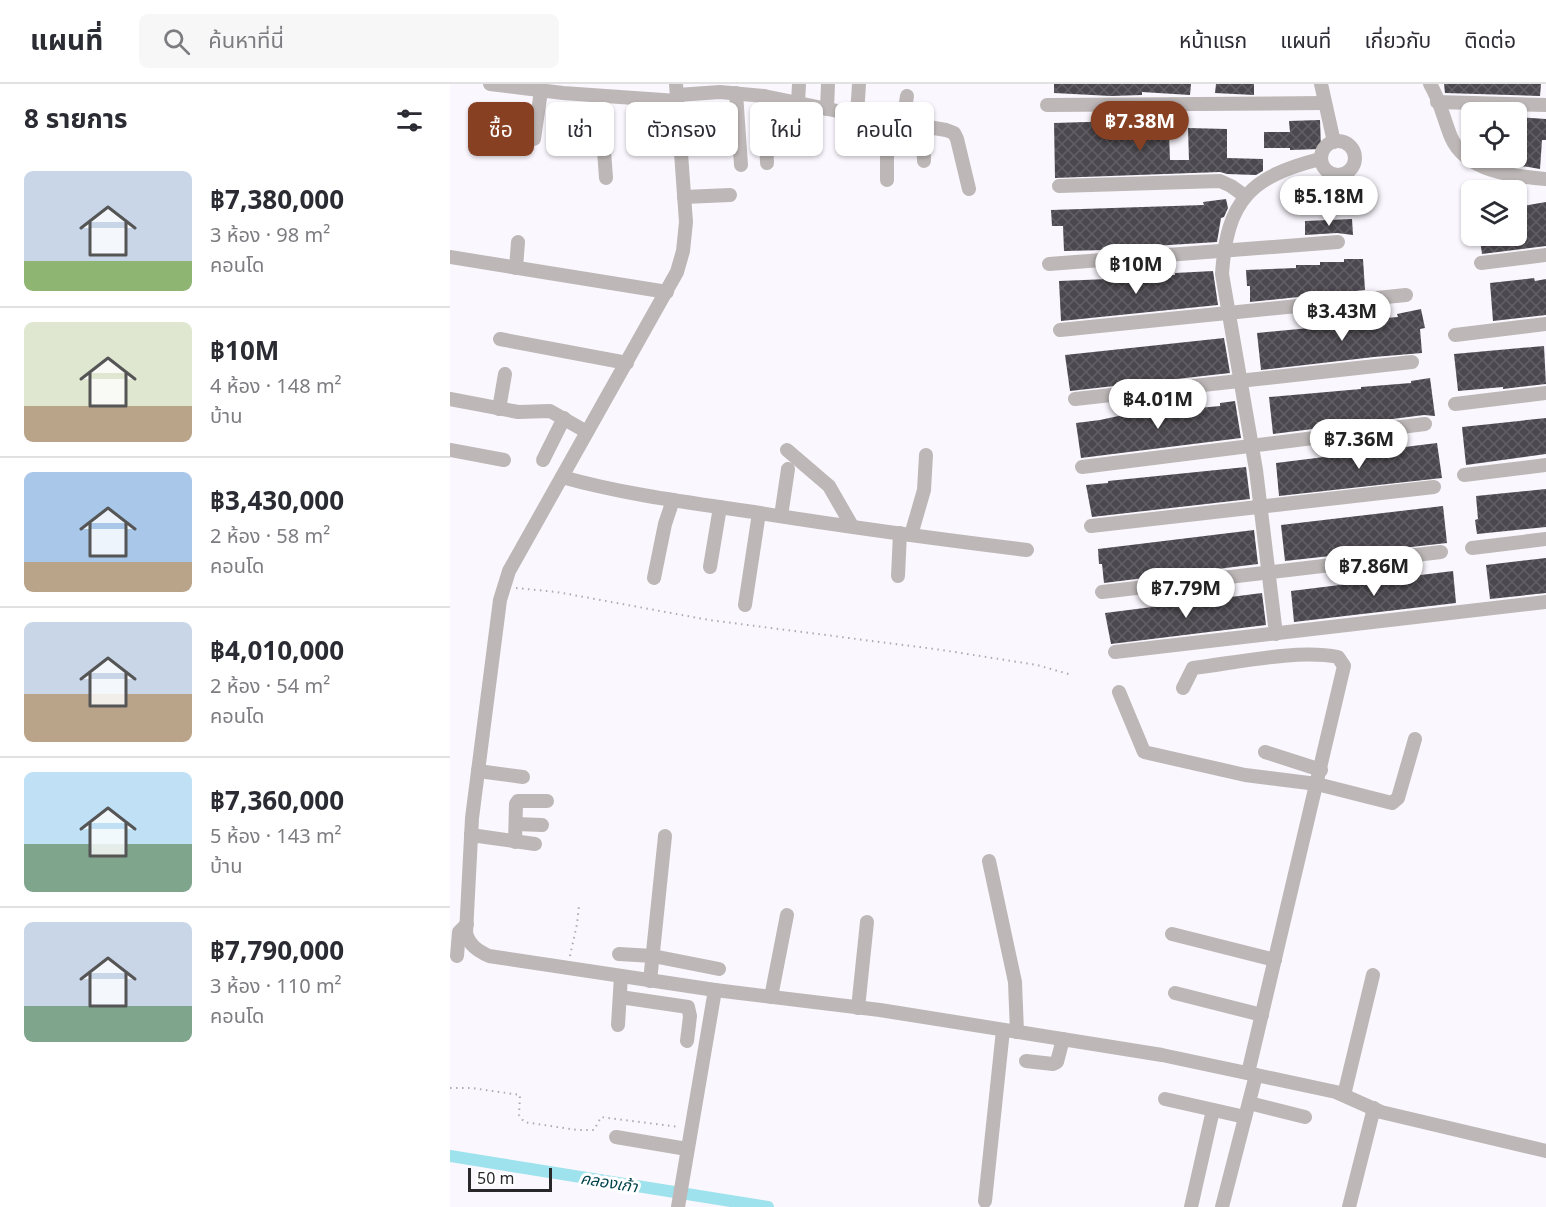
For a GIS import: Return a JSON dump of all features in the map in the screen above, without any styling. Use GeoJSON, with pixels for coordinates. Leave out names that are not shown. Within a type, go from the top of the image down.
{"type":"FeatureCollection","features":[{"type":"Feature","properties":{"kind":"street"},"geometry":{"type":"LineString","coordinates":[[490,84],[600,96],[736,93],[793,102]]}},
{"type":"Feature","properties":{"kind":"street"},"geometry":{"type":"LineString","coordinates":[[798,102],[799,84]]}},
{"type":"Feature","properties":{"kind":"street"},"geometry":{"type":"LineString","coordinates":[[827,109],[828,84]]}},
{"type":"Feature","properties":{"kind":"street"},"geometry":{"type":"LineString","coordinates":[[858,102],[859,84]]}},
{"type":"Feature","properties":{"kind":"street"},"geometry":{"type":"LineString","coordinates":[[1320,84],[1334,142]]}},
{"type":"Feature","properties":{"kind":"street"},"geometry":{"type":"LineString","coordinates":[[1430,84],[1452,140],[1459,151],[1475,163],[1496,172],[1546,179]]}},
{"type":"Feature","properties":{"kind":"street"},"geometry":{"type":"LineString","coordinates":[[534,139],[541,91]]}},
{"type":"Feature","properties":{"kind":"street"},"geometry":{"type":"LineString","coordinates":[[736,93],[741,165]]}},
{"type":"Feature","properties":{"kind":"street"},"geometry":{"type":"LineString","coordinates":[[600,96],[606,178]]}},
{"type":"Feature","properties":{"kind":"street"},"geometry":{"type":"LineString","coordinates":[[764,96],[767,163]]}},
{"type":"Feature","properties":{"kind":"street"},"geometry":{"type":"LineString","coordinates":[[905,102],[906,96]]}},
{"type":"Feature","properties":{"kind":"street"},"geometry":{"type":"LineString","coordinates":[[1437,102],[1546,105]]}},
{"type":"Feature","properties":{"kind":"street"},"geometry":{"type":"LineString","coordinates":[[1047,105],[1324,103]]}},
{"type":"Feature","properties":{"kind":"street"},"geometry":{"type":"LineString","coordinates":[[823,108],[835,111]]}},
{"type":"Feature","properties":{"kind":"street"},"geometry":{"type":"LineString","coordinates":[[934,128],[954,133],[961,149],[969,189]]}},
{"type":"Feature","properties":{"kind":"street"},"geometry":{"type":"LineString","coordinates":[[1334,142],[1344,142],[1353,149],[1355,160],[1351,170],[1342,175],[1330,174],[1325,170],[1320,159],[1324,148],[1334,142]]}},
{"type":"Feature","properties":{"kind":"street"},"geometry":{"type":"LineString","coordinates":[[682,156],[687,222],[677,272],[509,571],[500,600],[471,835],[468,940],[481,953],[489,956],[650,981],[858,1008],[1162,1055],[1344,1095],[1381,1112],[1546,1151]]}},
{"type":"Feature","properties":{"kind":"street"},"geometry":{"type":"LineString","coordinates":[[887,156],[887,180]]}},
{"type":"Feature","properties":{"kind":"street"},"geometry":{"type":"LineString","coordinates":[[924,156],[924,161]]}},
{"type":"Feature","properties":{"kind":"street"},"geometry":{"type":"LineString","coordinates":[[1276,633],[1252,446],[1222,274],[1224,251],[1228,230],[1245,196],[1269,176],[1320,159]]}},
{"type":"Feature","properties":{"kind":"street"},"geometry":{"type":"LineString","coordinates":[[1059,186],[1220,181],[1245,196]]}},
{"type":"Feature","properties":{"kind":"street"},"geometry":{"type":"LineString","coordinates":[[684,197],[730,195]]}},
{"type":"Feature","properties":{"kind":"street"},"geometry":{"type":"LineString","coordinates":[[516,268],[518,242]]}},
{"type":"Feature","properties":{"kind":"street"},"geometry":{"type":"LineString","coordinates":[[1049,264],[1338,242]]}},
{"type":"Feature","properties":{"kind":"street"},"geometry":{"type":"LineString","coordinates":[[1481,263],[1546,255]]}},
{"type":"Feature","properties":{"kind":"street"},"geometry":{"type":"LineString","coordinates":[[450,257],[667,292]]}},
{"type":"Feature","properties":{"kind":"street"},"geometry":{"type":"LineString","coordinates":[[1060,330],[1406,295]]}},
{"type":"Feature","properties":{"kind":"street"},"geometry":{"type":"LineString","coordinates":[[1455,335],[1546,324]]}},
{"type":"Feature","properties":{"kind":"street"},"geometry":{"type":"LineString","coordinates":[[500,339],[627,363]]}},
{"type":"Feature","properties":{"kind":"street"},"geometry":{"type":"LineString","coordinates":[[1075,399],[1412,362]]}},
{"type":"Feature","properties":{"kind":"street"},"geometry":{"type":"LineString","coordinates":[[500,409],[506,374]]}},
{"type":"Feature","properties":{"kind":"street"},"geometry":{"type":"LineString","coordinates":[[1455,404],[1546,393]]}},
{"type":"Feature","properties":{"kind":"street"},"geometry":{"type":"LineString","coordinates":[[450,399],[518,412],[550,411],[587,432]]}},
{"type":"Feature","properties":{"kind":"street"},"geometry":{"type":"LineString","coordinates":[[543,460],[564,418]]}},
{"type":"Feature","properties":{"kind":"street"},"geometry":{"type":"LineString","coordinates":[[1082,467],[1425,424]]}},
{"type":"Feature","properties":{"kind":"street"},"geometry":{"type":"LineString","coordinates":[[450,450],[504,460]]}},
{"type":"Feature","properties":{"kind":"street"},"geometry":{"type":"LineString","coordinates":[[787,450],[829,486],[852,526]]}},
{"type":"Feature","properties":{"kind":"street"},"geometry":{"type":"LineString","coordinates":[[898,576],[906,534],[924,490],[926,455]]}},
{"type":"Feature","properties":{"kind":"street"},"geometry":{"type":"LineString","coordinates":[[1464,475],[1546,465]]}},
{"type":"Feature","properties":{"kind":"street"},"geometry":{"type":"LineString","coordinates":[[781,516],[788,469]]}},
{"type":"Feature","properties":{"kind":"street"},"geometry":{"type":"LineString","coordinates":[[562,477],[611,489],[673,500],[1027,550]]}},
{"type":"Feature","properties":{"kind":"street"},"geometry":{"type":"LineString","coordinates":[[1091,526],[1434,487]]}},
{"type":"Feature","properties":{"kind":"street"},"geometry":{"type":"LineString","coordinates":[[654,578],[665,524],[673,500]]}},
{"type":"Feature","properties":{"kind":"street"},"geometry":{"type":"LineString","coordinates":[[710,567],[720,507]]}},
{"type":"Feature","properties":{"kind":"street"},"geometry":{"type":"LineString","coordinates":[[746,605],[759,513]]}},
{"type":"Feature","properties":{"kind":"street"},"geometry":{"type":"LineString","coordinates":[[1472,548],[1546,539]]}},
{"type":"Feature","properties":{"kind":"street"},"geometry":{"type":"LineString","coordinates":[[1102,592],[1441,552]]}},
{"type":"Feature","properties":{"kind":"street"},"geometry":{"type":"LineString","coordinates":[[1115,652],[1546,602]]}},
{"type":"Feature","properties":{"kind":"street"},"geometry":{"type":"LineString","coordinates":[[1183,688],[1193,668],[1304,654],[1338,657],[1344,666],[1262,1015],[1249,1103],[1222,1207]]}},
{"type":"Feature","properties":{"kind":"street"},"geometry":{"type":"LineString","coordinates":[[1119,692],[1144,752],[1245,775],[1317,784],[1392,803],[1398,798],[1415,739]]}},
{"type":"Feature","properties":{"kind":"street"},"geometry":{"type":"LineString","coordinates":[[1265,752],[1321,770]]}},
{"type":"Feature","properties":{"kind":"street"},"geometry":{"type":"LineString","coordinates":[[478,771],[523,777]]}},
{"type":"Feature","properties":{"kind":"street"},"geometry":{"type":"LineString","coordinates":[[515,842],[518,801],[548,801]]}},
{"type":"Feature","properties":{"kind":"street"},"geometry":{"type":"LineString","coordinates":[[516,824],[543,825]]}},
{"type":"Feature","properties":{"kind":"street"},"geometry":{"type":"LineString","coordinates":[[471,835],[535,844]]}},
{"type":"Feature","properties":{"kind":"street"},"geometry":{"type":"LineString","coordinates":[[650,981],[665,836]]}},
{"type":"Feature","properties":{"kind":"street"},"geometry":{"type":"LineString","coordinates":[[985,1201],[1015,982],[989,861]]}},
{"type":"Feature","properties":{"kind":"street"},"geometry":{"type":"LineString","coordinates":[[771,997],[787,915]]}},
{"type":"Feature","properties":{"kind":"street"},"geometry":{"type":"LineString","coordinates":[[858,1008],[867,922]]}},
{"type":"Feature","properties":{"kind":"street"},"geometry":{"type":"LineString","coordinates":[[467,924],[459,932],[454,956],[481,953]]}},
{"type":"Feature","properties":{"kind":"street"},"geometry":{"type":"LineString","coordinates":[[1172,934],[1275,960]]}},
{"type":"Feature","properties":{"kind":"street"},"geometry":{"type":"LineString","coordinates":[[619,954],[653,956],[719,969]]}},
{"type":"Feature","properties":{"kind":"street"},"geometry":{"type":"LineString","coordinates":[[1344,1095],[1373,975]]}},
{"type":"Feature","properties":{"kind":"street"},"geometry":{"type":"LineString","coordinates":[[618,1025],[621,976]]}},
{"type":"Feature","properties":{"kind":"street"},"geometry":{"type":"LineString","coordinates":[[678,1207],[716,990]]}},
{"type":"Feature","properties":{"kind":"street"},"geometry":{"type":"LineString","coordinates":[[1175,993],[1262,1015]]}},
{"type":"Feature","properties":{"kind":"street"},"geometry":{"type":"LineString","coordinates":[[620,997],[688,1007],[690,1017],[687,1041]]}},
{"type":"Feature","properties":{"kind":"street"},"geometry":{"type":"LineString","coordinates":[[1026,1061],[1053,1064],[1057,1062],[1063,1039]]}},
{"type":"Feature","properties":{"kind":"street"},"geometry":{"type":"LineString","coordinates":[[1165,1099],[1245,1117]]}},
{"type":"Feature","properties":{"kind":"street"},"geometry":{"type":"LineString","coordinates":[[1249,1103],[1305,1117]]}},
{"type":"Feature","properties":{"kind":"street"},"geometry":{"type":"LineString","coordinates":[[1349,1207],[1374,1108]]}},
{"type":"Feature","properties":{"kind":"street"},"geometry":{"type":"LineString","coordinates":[[1191,1207],[1213,1110]]}},
{"type":"Feature","properties":{"kind":"street"},"geometry":{"type":"LineString","coordinates":[[616,1137],[687,1149]]}},
{"type":"Feature","properties":{"kind":"path"},"geometry":{"type":"LineString","coordinates":[[504,587],[557,592],[709,620],[942,650],[1037,665],[1072,675]]}},
{"type":"Feature","properties":{"kind":"path"},"geometry":{"type":"LineString","coordinates":[[567,968],[578,924],[579,905]]}},
{"type":"Feature","properties":{"kind":"path"},"geometry":{"type":"LineString","coordinates":[[450,1088],[472,1088],[520,1095],[519,1115],[524,1122],[577,1130],[594,1130],[601,1117],[691,1129]]}},
{"type":"Feature","properties":{"kind":"building"},"geometry":{"type":"Polygon","coordinates":[[[1054,84],[1191,84],[1190,95],[1142,92],[1142,95],[1111,96],[1054,93],[1054,84]]]}},
{"type":"Feature","properties":{"kind":"building"},"geometry":{"type":"Polygon","coordinates":[[[1216,84],[1254,84],[1254,95],[1215,93],[1216,84]]]}},
{"type":"Feature","properties":{"kind":"building"},"geometry":{"type":"Polygon","coordinates":[[[1444,84],[1541,84],[1540,96],[1445,93],[1444,84]]]}},
{"type":"Feature","properties":{"kind":"building"},"geometry":{"type":"Polygon","coordinates":[[[1527,118],[1546,119],[1546,140],[1542,140],[1540,169],[1527,167],[1527,118]]]}},
{"type":"Feature","properties":{"kind":"building"},"geometry":{"type":"Polygon","coordinates":[[[1320,120],[1321,149],[1264,148],[1264,132],[1290,132],[1289,121],[1320,120]]]}},
{"type":"Feature","properties":{"kind":"building"},"geometry":{"type":"Polygon","coordinates":[[[1119,121],[1119,132],[1169,133],[1170,160],[1189,160],[1188,128],[1227,129],[1227,158],[1263,159],[1263,171],[1256,175],[1220,172],[1055,178],[1054,123],[1119,121]]]}},
{"type":"Feature","properties":{"kind":"building"},"geometry":{"type":"Polygon","coordinates":[[[1226,199],[1228,208],[1224,217],[1221,218],[1217,242],[1064,251],[1063,226],[1052,226],[1051,210],[1204,205],[1203,202],[1226,199]]]}},
{"type":"Feature","properties":{"kind":"building"},"geometry":{"type":"Polygon","coordinates":[[[1546,202],[1546,246],[1482,254],[1481,246],[1527,246],[1527,205],[1546,202]]]}},
{"type":"Feature","properties":{"kind":"building"},"geometry":{"type":"Polygon","coordinates":[[[1352,219],[1353,235],[1337,233],[1305,235],[1305,221],[1352,219]]]}},
{"type":"Feature","properties":{"kind":"building"},"geometry":{"type":"Polygon","coordinates":[[[1344,259],[1363,259],[1365,290],[1250,302],[1250,286],[1247,286],[1246,270],[1296,268],[1296,265],[1320,265],[1320,262],[1344,262],[1344,259]]]}},
{"type":"Feature","properties":{"kind":"building"},"geometry":{"type":"Polygon","coordinates":[[[1213,271],[1218,305],[1061,321],[1059,281],[1213,271]]]}},
{"type":"Feature","properties":{"kind":"building"},"geometry":{"type":"Polygon","coordinates":[[[1534,278],[1535,281],[1546,279],[1546,315],[1493,321],[1490,283],[1534,278]]]}},
{"type":"Feature","properties":{"kind":"building"},"geometry":{"type":"Polygon","coordinates":[[[1421,309],[1425,328],[1420,329],[1422,353],[1261,370],[1257,333],[1373,322],[1373,319],[1398,317],[1397,314],[1421,309]]]}},
{"type":"Feature","properties":{"kind":"building"},"geometry":{"type":"Polygon","coordinates":[[[1224,338],[1230,373],[1070,391],[1065,355],[1224,338]]]}},
{"type":"Feature","properties":{"kind":"building"},"geometry":{"type":"Polygon","coordinates":[[[1544,346],[1546,384],[1458,391],[1454,354],[1544,346]]]}},
{"type":"Feature","properties":{"kind":"building"},"geometry":{"type":"Polygon","coordinates":[[[1430,378],[1435,416],[1424,415],[1273,434],[1269,397],[1361,389],[1361,387],[1411,383],[1411,381],[1430,378]]]}},
{"type":"Feature","properties":{"kind":"building"},"geometry":{"type":"Polygon","coordinates":[[[1235,401],[1241,438],[1081,458],[1076,423],[1123,415],[1220,406],[1220,403],[1235,401]]]}},
{"type":"Feature","properties":{"kind":"building"},"geometry":{"type":"Polygon","coordinates":[[[1546,418],[1546,454],[1466,465],[1462,427],[1546,418]]]}},
{"type":"Feature","properties":{"kind":"building"},"geometry":{"type":"Polygon","coordinates":[[[1437,443],[1442,478],[1279,496],[1276,463],[1437,443]]]}},
{"type":"Feature","properties":{"kind":"building"},"geometry":{"type":"Polygon","coordinates":[[[1246,467],[1250,499],[1092,517],[1086,485],[1246,467]]]}},
{"type":"Feature","properties":{"kind":"building"},"geometry":{"type":"Polygon","coordinates":[[[1546,489],[1546,527],[1477,534],[1476,496],[1546,489]]]}},
{"type":"Feature","properties":{"kind":"building"},"geometry":{"type":"Polygon","coordinates":[[[1443,506],[1447,543],[1285,561],[1281,525],[1443,506]]]}},
{"type":"Feature","properties":{"kind":"building"},"geometry":{"type":"Polygon","coordinates":[[[1254,530],[1258,564],[1104,583],[1098,549],[1254,530]]]}},
{"type":"Feature","properties":{"kind":"building"},"geometry":{"type":"Polygon","coordinates":[[[1546,558],[1546,593],[1490,599],[1486,565],[1546,558]]]}},
{"type":"Feature","properties":{"kind":"building"},"geometry":{"type":"Polygon","coordinates":[[[1453,571],[1456,603],[1294,622],[1291,591],[1453,571]]]}},
{"type":"Feature","properties":{"kind":"building"},"geometry":{"type":"Polygon","coordinates":[[[1262,593],[1266,625],[1111,644],[1105,613],[1262,593]]]}},
{"type":"Feature","properties":{"kind":"waterway","name":"คลองเก้า"},"geometry":{"type":"LineString","coordinates":[[450,1156],[768,1207]]}}]}
